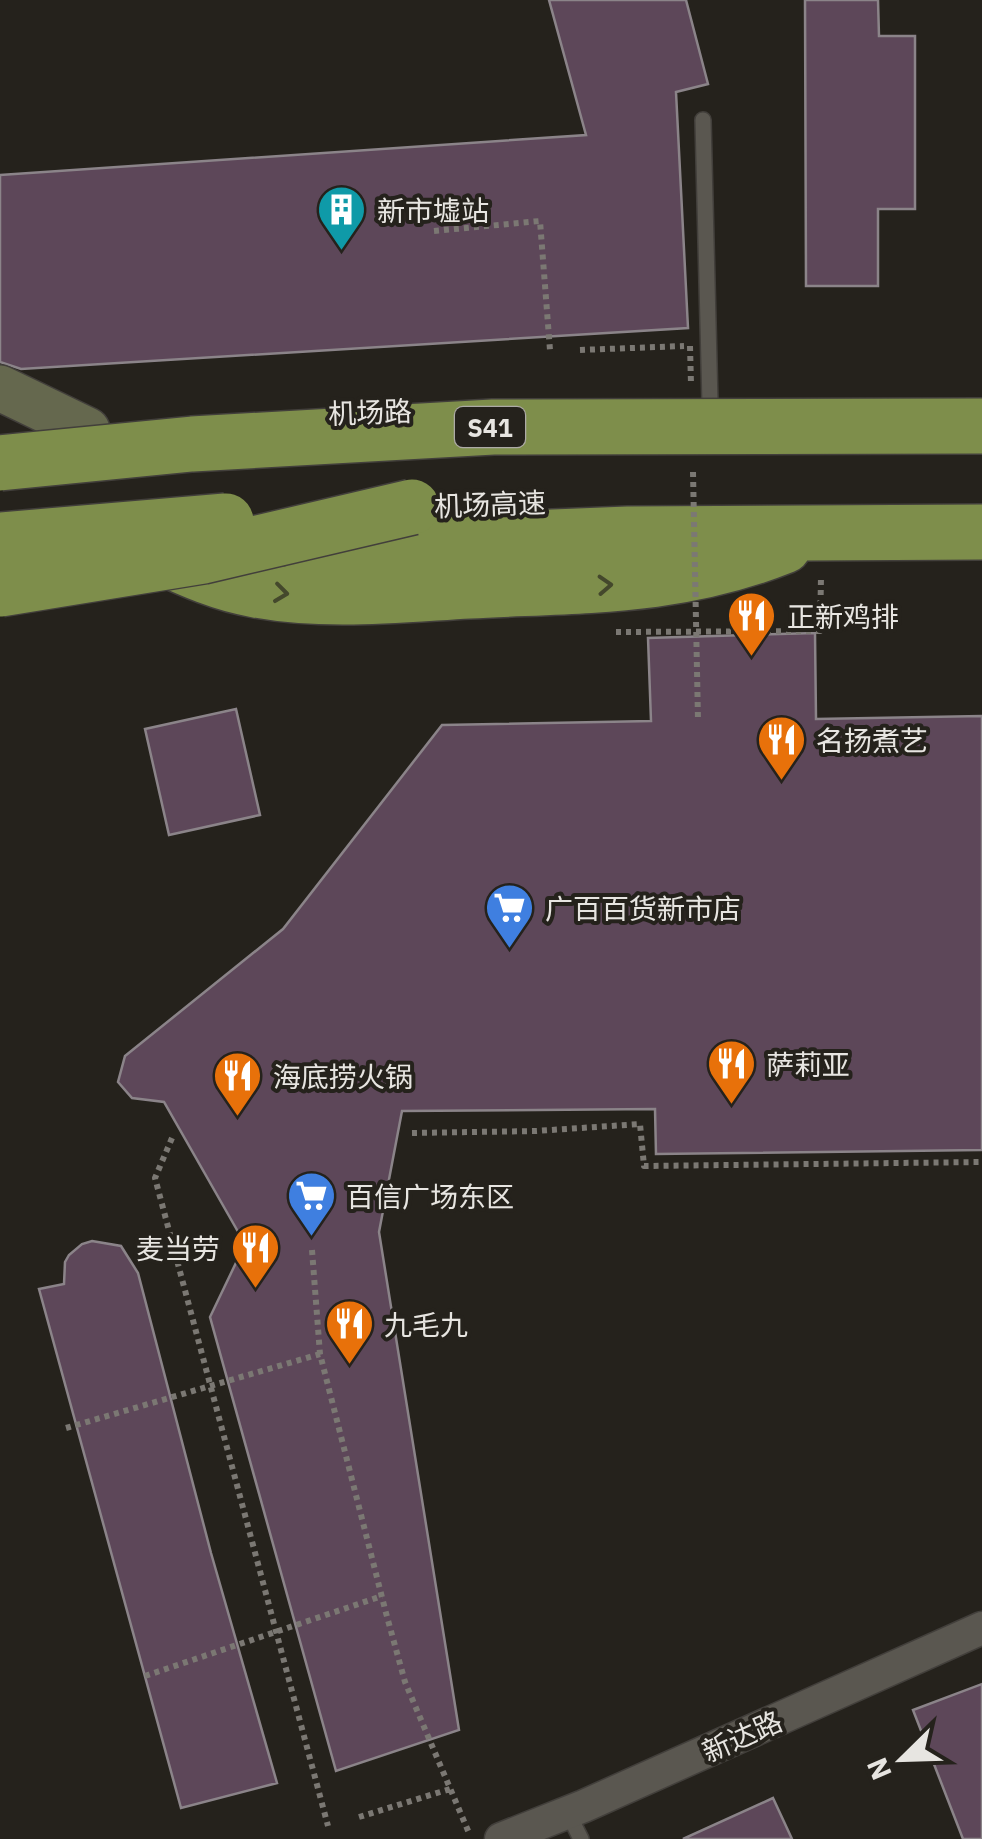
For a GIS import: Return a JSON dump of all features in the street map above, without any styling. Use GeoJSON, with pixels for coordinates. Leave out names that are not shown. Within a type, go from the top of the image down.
{"type":"FeatureCollection","features":[{"type":"Feature","properties":{"kind":"highway","name":"机场路"},"geometry":{"type":"LineString","coordinates":[[0,440],[86,430],[473,408],[701,404],[982,406]]}},
{"type":"Feature","properties":{"kind":"highway","name":"S41"},"geometry":{"type":"LineString","coordinates":[[0,460],[192,444],[493,427],[982,426]]}},
{"type":"Feature","properties":{"kind":"highway","name":"机场高速"},"geometry":{"type":"LineString","coordinates":[[0,540],[412,507],[656,499],[982,502]]}},
{"type":"Feature","properties":{"kind":"highway"},"geometry":{"type":"LineString","coordinates":[[0,588],[203,556],[412,507]]}},
{"type":"Feature","properties":{"kind":"highway"},"geometry":{"type":"LineString","coordinates":[[0,568],[155,554],[220,582],[256,590],[363,597],[662,581],[710,572],[822,530],[982,532]]}},
{"type":"Feature","properties":{"kind":"main road"},"geometry":{"type":"LineString","coordinates":[[0,388],[86,430]]}},
{"type":"Feature","properties":{"kind":"street","name":"新达路"},"geometry":{"type":"LineString","coordinates":[[501,1839],[574,1826],[982,1628]]}},
{"type":"Feature","properties":{"kind":"lane"},"geometry":{"type":"LineString","coordinates":[[701,404],[704,120]]}},
{"type":"Feature","properties":{"kind":"path"},"geometry":{"type":"LineString","coordinates":[[434,230],[540,222],[550,350]]}},
{"type":"Feature","properties":{"kind":"path"},"geometry":{"type":"LineString","coordinates":[[580,350],[690,346],[701,404]]}},
{"type":"Feature","properties":{"kind":"path"},"geometry":{"type":"LineString","coordinates":[[693,460],[698,720]]}},
{"type":"Feature","properties":{"kind":"path"},"geometry":{"type":"LineString","coordinates":[[601,632],[820,630]]}},
{"type":"Feature","properties":{"kind":"path"},"geometry":{"type":"LineString","coordinates":[[412,1133],[640,1124],[644,1166],[982,1162]]}},
{"type":"Feature","properties":{"kind":"path"},"geometry":{"type":"LineString","coordinates":[[172,1138],[154,1178],[328,1826]]}},
{"type":"Feature","properties":{"kind":"path"},"geometry":{"type":"LineString","coordinates":[[312,1250],[320,1354],[405,1682],[472,1839]]}},
{"type":"Feature","properties":{"kind":"path"},"geometry":{"type":"LineString","coordinates":[[66,1428],[320,1354]]}},
{"type":"Feature","properties":{"kind":"path"},"geometry":{"type":"LineString","coordinates":[[145,1676],[382,1596]]}},
{"type":"Feature","properties":{"kind":"path"},"geometry":{"type":"LineString","coordinates":[[359,1817],[450,1788]]}},
{"type":"Feature","properties":{"kind":"building","name":"新市墟站"},"geometry":{"type":"Polygon","coordinates":[[[549,0],[686,0],[708,84],[676,92],[688,328],[21,369],[0,362],[0,175],[586,135],[549,0]]]}},
{"type":"Feature","properties":{"kind":"building"},"geometry":{"type":"Polygon","coordinates":[[[805,0],[878,0],[879,36],[915,36],[915,209],[878,209],[878,286],[806,286],[805,0]]]}},
{"type":"Feature","properties":{"kind":"building","name":"百信广场东区"},"geometry":{"type":"Polygon","coordinates":[[[815,633],[816,719],[982,716],[982,1150],[656,1154],[655,1109],[402,1111],[379,1232],[459,1730],[336,1771],[210,1317],[245,1244],[164,1102],[132,1098],[118,1082],[125,1056],[283,929],[442,725],[651,721],[648,638],[815,633]]]}},
{"type":"Feature","properties":{"kind":"building"},"geometry":{"type":"Polygon","coordinates":[[[236,709],[260,815],[169,835],[145,729],[236,709]]]}},
{"type":"Feature","properties":{"kind":"building"},"geometry":{"type":"Polygon","coordinates":[[[92,1241],[121,1246],[138,1273],[211,1553],[277,1783],[181,1808],[39,1289],[64,1284],[69,1255],[92,1241]]]}},
{"type":"Feature","properties":{"kind":"building"},"geometry":{"type":"Polygon","coordinates":[[[982,1684],[982,1839],[963,1839],[913,1710],[982,1684]]]}},
{"type":"Feature","properties":{"kind":"building"},"geometry":{"type":"Polygon","coordinates":[[[773,1798],[792,1839],[683,1839],[773,1798]]]}},
{"type":"Feature","properties":{"kind":"place","name":"新市墟站"},"geometry":{"type":"Point","coordinates":[342,252]}},
{"type":"Feature","properties":{"kind":"place","name":"正新鸡排"},"geometry":{"type":"Point","coordinates":[752,658]}},
{"type":"Feature","properties":{"kind":"place","name":"名扬煮艺"},"geometry":{"type":"Point","coordinates":[781,782]}},
{"type":"Feature","properties":{"kind":"place","name":"广百百货新市店"},"geometry":{"type":"Point","coordinates":[510,950]}},
{"type":"Feature","properties":{"kind":"place","name":"萨莉亚"},"geometry":{"type":"Point","coordinates":[731,1106]}},
{"type":"Feature","properties":{"kind":"place","name":"海底捞火锅"},"geometry":{"type":"Point","coordinates":[238,1118]}},
{"type":"Feature","properties":{"kind":"place","name":"百信广场东区"},"geometry":{"type":"Point","coordinates":[311,1238]}},
{"type":"Feature","properties":{"kind":"place","name":"麦当劳"},"geometry":{"type":"Point","coordinates":[255,1290]}},
{"type":"Feature","properties":{"kind":"place","name":"九毛九"},"geometry":{"type":"Point","coordinates":[349,1366]}}]}
